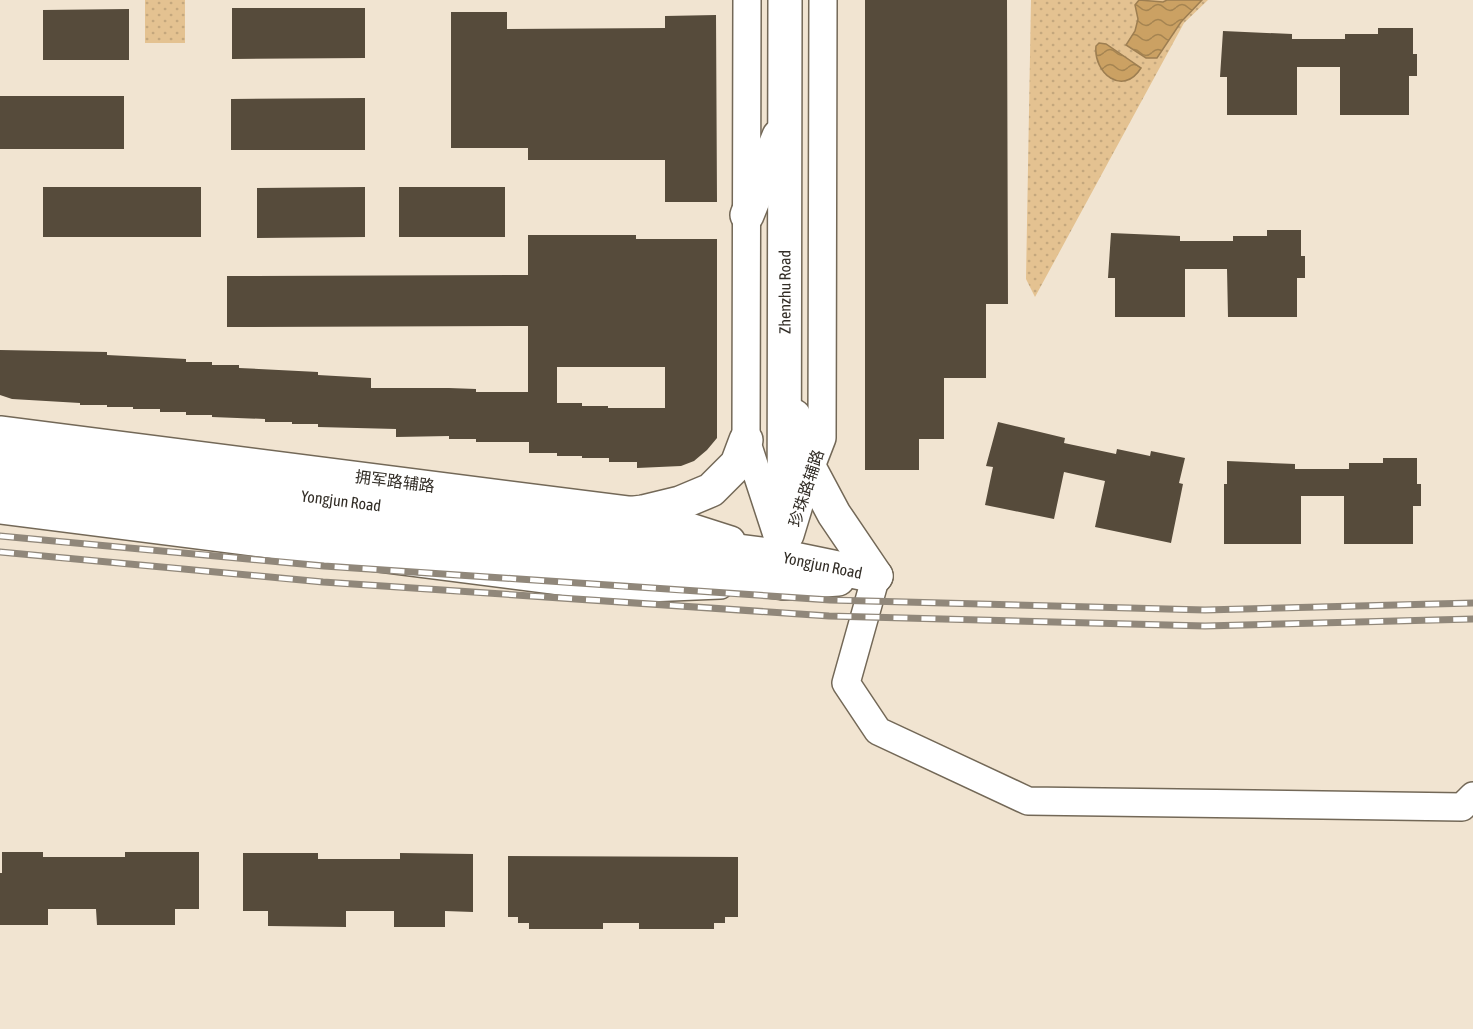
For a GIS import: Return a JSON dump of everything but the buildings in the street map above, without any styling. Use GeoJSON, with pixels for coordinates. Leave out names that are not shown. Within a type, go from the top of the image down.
{"type":"FeatureCollection","features":[{"type":"Feature","properties":{"kind":"main road","name":"Zhenzhu Road"},"geometry":{"type":"LineString","coordinates":[[784,570],[785,0]]}},
{"type":"Feature","properties":{"kind":"main road"},"geometry":{"type":"LineString","coordinates":[[747,215],[785,120]]}},
{"type":"Feature","properties":{"kind":"main road"},"geometry":{"type":"LineString","coordinates":[[784,386],[810,469],[834,514],[876,576]]}},
{"type":"Feature","properties":{"kind":"main road"},"geometry":{"type":"LineString","coordinates":[[536,525],[643,512],[680,503],[711,490],[737,464],[746,440]]}},
{"type":"Feature","properties":{"kind":"main road","name":"Yongjun Road"},"geometry":{"type":"LineString","coordinates":[[0,457],[536,525],[784,570]]}},
{"type":"Feature","properties":{"kind":"main road","name":"Yongjun Road"},"geometry":{"type":"LineString","coordinates":[[0,483],[784,570],[876,576]]}},
{"type":"Feature","properties":{"kind":"street","name":"珍珠路辅路"},"geometry":{"type":"LineString","coordinates":[[747,0],[746,440],[784,570]]}},
{"type":"Feature","properties":{"kind":"street","name":"珍珠路辅路"},"geometry":{"type":"LineString","coordinates":[[784,570],[810,469],[822,438],[823,0]]}},
{"type":"Feature","properties":{"kind":"street","name":"拥军路辅路"},"geometry":{"type":"LineString","coordinates":[[0,430],[643,512],[784,570]]}},
{"type":"Feature","properties":{"kind":"street"},"geometry":{"type":"LineString","coordinates":[[0,510],[622,589],[784,570]]}},
{"type":"Feature","properties":{"kind":"street"},"geometry":{"type":"LineString","coordinates":[[876,576],[846,683],[878,731],[1028,801],[1462,807],[1473,796]]}},
{"type":"Feature","properties":{"kind":"shaded area"},"geometry":{"type":"Polygon","coordinates":[[[145,0],[185,0],[185,43],[145,43],[145,0]]]}},
{"type":"Feature","properties":{"kind":"shaded area"},"geometry":{"type":"Polygon","coordinates":[[[1031,0],[1208,0],[1184,23],[1035,297],[1026,279],[1031,0]]]}},
{"type":"Feature","properties":{"kind":"water"},"geometry":{"type":"Polygon","coordinates":[[[1139,0],[1163,2],[1202,0],[1181,22],[1157,58],[1146,58],[1126,45],[1135,31],[1138,19],[1135,5],[1139,0]]]}},
{"type":"Feature","properties":{"kind":"water"},"geometry":{"type":"Polygon","coordinates":[[[1099,43],[1106,44],[1141,68],[1126,81],[1111,78],[1099,65],[1096,46],[1099,43]]]}},
{"type":"Feature","properties":{"kind":"railway"},"geometry":{"type":"LineString","coordinates":[[0,536],[324,566],[830,600],[1205,610],[1473,603]]}},
{"type":"Feature","properties":{"kind":"railway"},"geometry":{"type":"LineString","coordinates":[[0,552],[323,582],[829,616],[1205,626],[1473,619]]}}]}
